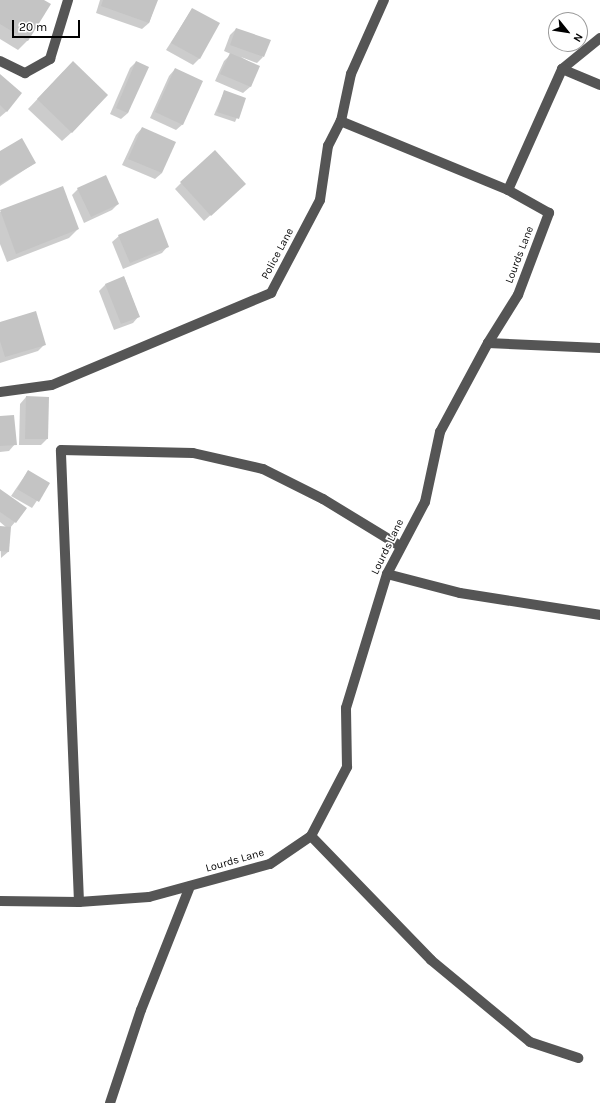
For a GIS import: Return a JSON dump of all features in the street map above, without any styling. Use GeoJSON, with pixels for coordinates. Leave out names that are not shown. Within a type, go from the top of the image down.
{"type":"FeatureCollection","features":[{"type":"Feature","properties":{"kind":"street"},"geometry":{"type":"LineString","coordinates":[[0,61],[24,73],[50,59],[68,0]]}},
{"type":"Feature","properties":{"kind":"street","name":"Police Lane"},"geometry":{"type":"LineString","coordinates":[[0,392],[52,385],[271,293],[320,200],[328,146],[341,121],[351,74],[384,0]]}},
{"type":"Feature","properties":{"kind":"street"},"geometry":{"type":"LineString","coordinates":[[508,190],[562,69],[600,38]]}},
{"type":"Feature","properties":{"kind":"street"},"geometry":{"type":"LineString","coordinates":[[562,69],[600,85]]}},
{"type":"Feature","properties":{"kind":"street","name":"Lourds Lane"},"geometry":{"type":"LineString","coordinates":[[0,901],[79,902],[149,897],[270,864],[311,836],[347,767],[346,708],[387,574],[400,546],[425,502],[440,432],[488,343],[518,296],[549,213],[508,190],[341,121]]}},
{"type":"Feature","properties":{"kind":"street"},"geometry":{"type":"LineString","coordinates":[[488,343],[600,348]]}},
{"type":"Feature","properties":{"kind":"street"},"geometry":{"type":"LineString","coordinates":[[79,902],[61,450],[193,453],[263,469],[323,499],[400,546]]}},
{"type":"Feature","properties":{"kind":"street"},"geometry":{"type":"LineString","coordinates":[[387,574],[460,593],[600,615]]}},
{"type":"Feature","properties":{"kind":"street"},"geometry":{"type":"LineString","coordinates":[[311,836],[431,960],[530,1042],[578,1058]]}},
{"type":"Feature","properties":{"kind":"street"},"geometry":{"type":"LineString","coordinates":[[110,1103],[141,1010],[190,886]]}},
{"type":"Feature","properties":{"kind":"building"},"geometry":{"type":"Polygon","coordinates":[[[0,0],[44,0],[51,4],[28,41],[0,24],[0,0]]]}},
{"type":"Feature","properties":{"kind":"building"},"geometry":{"type":"Polygon","coordinates":[[[103,0],[158,0],[149,23],[101,6],[103,0]]]}},
{"type":"Feature","properties":{"kind":"building"},"geometry":{"type":"Polygon","coordinates":[[[192,8],[220,23],[200,59],[171,43],[192,8]]]}},
{"type":"Feature","properties":{"kind":"building"},"geometry":{"type":"Polygon","coordinates":[[[236,28],[271,40],[264,57],[230,45],[236,28]]]}},
{"type":"Feature","properties":{"kind":"building"},"geometry":{"type":"Polygon","coordinates":[[[230,53],[260,66],[251,87],[220,74],[230,53]]]}},
{"type":"Feature","properties":{"kind":"building"},"geometry":{"type":"Polygon","coordinates":[[[73,61],[108,95],[72,133],[37,99],[73,61]]]}},
{"type":"Feature","properties":{"kind":"building"},"geometry":{"type":"Polygon","coordinates":[[[136,61],[149,67],[128,113],[116,108],[136,61]]]}},
{"type":"Feature","properties":{"kind":"building"},"geometry":{"type":"Polygon","coordinates":[[[175,68],[203,81],[183,125],[155,112],[175,68]]]}},
{"type":"Feature","properties":{"kind":"building"},"geometry":{"type":"Polygon","coordinates":[[[0,74],[22,93],[7,112],[0,105],[0,74]]]}},
{"type":"Feature","properties":{"kind":"building"},"geometry":{"type":"Polygon","coordinates":[[[224,90],[246,98],[239,119],[217,112],[224,90]]]}},
{"type":"Feature","properties":{"kind":"building"},"geometry":{"type":"Polygon","coordinates":[[[142,127],[176,142],[162,173],[128,159],[142,127]]]}},
{"type":"Feature","properties":{"kind":"building"},"geometry":{"type":"Polygon","coordinates":[[[22,138],[36,163],[0,184],[0,151],[22,138]]]}},
{"type":"Feature","properties":{"kind":"building"},"geometry":{"type":"Polygon","coordinates":[[[215,150],[246,184],[211,216],[180,182],[215,150]]]}},
{"type":"Feature","properties":{"kind":"building"},"geometry":{"type":"Polygon","coordinates":[[[106,175],[119,204],[91,217],[77,188],[106,175]]]}},
{"type":"Feature","properties":{"kind":"building"},"geometry":{"type":"Polygon","coordinates":[[[63,186],[79,229],[16,254],[0,210],[63,186]]]}},
{"type":"Feature","properties":{"kind":"building"},"geometry":{"type":"Polygon","coordinates":[[[158,218],[169,247],[130,263],[118,235],[158,218]]]}},
{"type":"Feature","properties":{"kind":"building"},"geometry":{"type":"Polygon","coordinates":[[[124,276],[140,317],[121,324],[105,284],[124,276]]]}},
{"type":"Feature","properties":{"kind":"building"},"geometry":{"type":"Polygon","coordinates":[[[36,311],[46,345],[5,357],[0,341],[0,322],[36,311]]]}},
{"type":"Feature","properties":{"kind":"building"},"geometry":{"type":"Polygon","coordinates":[[[26,396],[49,397],[48,439],[25,439],[26,396]]]}},
{"type":"Feature","properties":{"kind":"building"},"geometry":{"type":"Polygon","coordinates":[[[14,415],[17,445],[0,446],[0,416],[14,415]]]}},
{"type":"Feature","properties":{"kind":"building"},"geometry":{"type":"Polygon","coordinates":[[[28,470],[50,483],[39,502],[17,489],[28,470]]]}},
{"type":"Feature","properties":{"kind":"building"},"geometry":{"type":"Polygon","coordinates":[[[0,489],[27,508],[16,523],[0,512],[0,489]]]}},
{"type":"Feature","properties":{"kind":"building"},"geometry":{"type":"Polygon","coordinates":[[[0,526],[11,527],[9,552],[0,551],[0,526]]]}}]}
